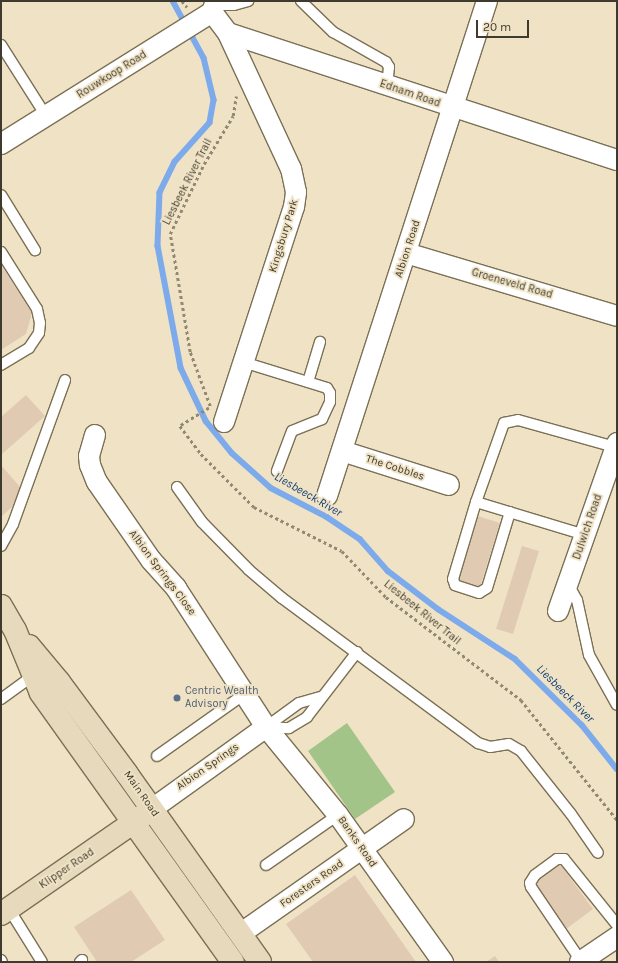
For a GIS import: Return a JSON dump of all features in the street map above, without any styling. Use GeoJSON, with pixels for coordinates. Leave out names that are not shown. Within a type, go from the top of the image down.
{"type":"FeatureCollection","features":[{"type":"Feature","properties":{"kind":"main road","name":"Main Road"},"geometry":{"type":"LineString","coordinates":[[1,606],[15,630],[41,693],[233,962]]}},
{"type":"Feature","properties":{"kind":"main road","name":"Main Road"},"geometry":{"type":"LineString","coordinates":[[15,630],[59,682],[152,809],[260,962]]}},
{"type":"Feature","properties":{"kind":"main road","name":"Klipper Road"},"geometry":{"type":"LineString","coordinates":[[5,912],[152,809]]}},
{"type":"Feature","properties":{"kind":"street","name":"Albion Road"},"geometry":{"type":"LineString","coordinates":[[327,496],[487,1]]}},
{"type":"Feature","properties":{"kind":"street"},"geometry":{"type":"LineString","coordinates":[[210,10],[228,33]]}},
{"type":"Feature","properties":{"kind":"street","name":"Rouwkoop Road"},"geometry":{"type":"LineString","coordinates":[[1,144],[179,34],[210,10]]}},
{"type":"Feature","properties":{"kind":"street","name":"Ednam Road"},"geometry":{"type":"LineString","coordinates":[[228,33],[452,108],[617,160]]}},
{"type":"Feature","properties":{"kind":"street","name":"Kingsbury Park"},"geometry":{"type":"LineString","coordinates":[[224,422],[294,207],[296,192],[291,169],[228,33]]}},
{"type":"Feature","properties":{"kind":"street","name":"Groeneveld Road"},"geometry":{"type":"LineString","coordinates":[[406,253],[617,316]]}},
{"type":"Feature","properties":{"kind":"street","name":"Albion Springs Close"},"geometry":{"type":"LineString","coordinates":[[95,436],[90,456],[94,477],[140,544],[176,588],[246,693],[266,727]]}},
{"type":"Feature","properties":{"kind":"street","name":"Dulwich Road"},"geometry":{"type":"LineString","coordinates":[[558,611],[616,445]]}},
{"type":"Feature","properties":{"kind":"street","name":"The Cobbles"},"geometry":{"type":"LineString","coordinates":[[342,451],[449,485]]}},
{"type":"Feature","properties":{"kind":"street","name":"Albion Springs"},"geometry":{"type":"LineString","coordinates":[[152,809],[266,727]]}},
{"type":"Feature","properties":{"kind":"street","name":"Banks Road"},"geometry":{"type":"LineString","coordinates":[[266,727],[338,815],[443,962]]}},
{"type":"Feature","properties":{"kind":"street","name":"Foresters Road"},"geometry":{"type":"LineString","coordinates":[[240,934],[404,819]]}},
{"type":"Feature","properties":{"kind":"street"},"geometry":{"type":"LineString","coordinates":[[581,961],[617,937]]}},
{"type":"Feature","properties":{"kind":"lane"},"geometry":{"type":"LineString","coordinates":[[210,10],[248,1]]}},
{"type":"Feature","properties":{"kind":"lane"},"geometry":{"type":"LineString","coordinates":[[301,1],[337,35],[386,62],[390,67],[387,86]]}},
{"type":"Feature","properties":{"kind":"lane"},"geometry":{"type":"LineString","coordinates":[[1,45],[46,116]]}},
{"type":"Feature","properties":{"kind":"lane"},"geometry":{"type":"LineString","coordinates":[[1,195],[34,250]]}},
{"type":"Feature","properties":{"kind":"lane"},"geometry":{"type":"LineString","coordinates":[[1,252],[37,309],[40,323],[39,333],[28,348],[1,365]]}},
{"type":"Feature","properties":{"kind":"lane"},"geometry":{"type":"LineString","coordinates":[[308,382],[320,342]]}},
{"type":"Feature","properties":{"kind":"lane"},"geometry":{"type":"LineString","coordinates":[[243,362],[327,388],[330,393],[330,402],[322,419],[292,431],[277,471]]}},
{"type":"Feature","properties":{"kind":"lane"},"geometry":{"type":"LineString","coordinates":[[1,544],[13,524],[65,380]]}},
{"type":"Feature","properties":{"kind":"lane"},"geometry":{"type":"LineString","coordinates":[[510,512],[487,588],[479,593],[459,587],[453,583],[476,502],[499,432],[507,421],[518,420],[616,445]]}},
{"type":"Feature","properties":{"kind":"lane"},"geometry":{"type":"LineString","coordinates":[[177,488],[202,522],[256,577],[478,743],[490,748],[509,744],[521,751],[572,814],[598,853]]}},
{"type":"Feature","properties":{"kind":"lane"},"geometry":{"type":"LineString","coordinates":[[476,502],[585,535]]}},
{"type":"Feature","properties":{"kind":"lane"},"geometry":{"type":"LineString","coordinates":[[568,584],[577,600],[589,655],[617,705]]}},
{"type":"Feature","properties":{"kind":"lane"},"geometry":{"type":"LineString","coordinates":[[266,727],[293,727],[309,714],[320,697],[357,652]]}},
{"type":"Feature","properties":{"kind":"lane"},"geometry":{"type":"LineString","coordinates":[[1,699],[34,675]]}},
{"type":"Feature","properties":{"kind":"lane"},"geometry":{"type":"LineString","coordinates":[[157,756],[246,693]]}},
{"type":"Feature","properties":{"kind":"lane"},"geometry":{"type":"LineString","coordinates":[[266,727],[299,703],[320,697]]}},
{"type":"Feature","properties":{"kind":"lane"},"geometry":{"type":"LineString","coordinates":[[266,865],[338,815]]}},
{"type":"Feature","properties":{"kind":"lane"},"geometry":{"type":"LineString","coordinates":[[581,961],[531,888],[530,883],[535,875],[557,859],[564,859],[617,925]]}},
{"type":"Feature","properties":{"kind":"lane"},"geometry":{"type":"LineString","coordinates":[[5,912],[42,962]]}},
{"type":"Feature","properties":{"kind":"path"},"geometry":{"type":"LineString","coordinates":[[182,1],[210,10]]}},
{"type":"Feature","properties":{"kind":"path","name":"Liesbeek River Trail"},"geometry":{"type":"LineString","coordinates":[[235,91],[233,116],[204,164],[170,234],[190,352],[210,408],[180,426],[201,454],[254,507],[342,551],[386,598],[521,700],[617,820]]}},
{"type":"Feature","properties":{"kind":"green space"},"geometry":{"type":"Polygon","coordinates":[[[347,723],[395,792],[355,819],[308,751],[347,723]]]}},
{"type":"Feature","properties":{"kind":"building"},"geometry":{"type":"Polygon","coordinates":[[[1,265],[32,313],[26,334],[1,350],[1,265]]]}},
{"type":"Feature","properties":{"kind":"building"},"geometry":{"type":"Polygon","coordinates":[[[26,395],[45,416],[1,455],[1,417],[26,395]]]}},
{"type":"Feature","properties":{"kind":"building"},"geometry":{"type":"Polygon","coordinates":[[[1,465],[20,487],[13,506],[1,517],[1,465]]]}},
{"type":"Feature","properties":{"kind":"building"},"geometry":{"type":"Polygon","coordinates":[[[478,516],[500,523],[479,590],[457,583],[478,516]]]}},
{"type":"Feature","properties":{"kind":"building"},"geometry":{"type":"Polygon","coordinates":[[[522,546],[539,551],[513,634],[496,629],[522,546]]]}},
{"type":"Feature","properties":{"kind":"building"},"geometry":{"type":"Polygon","coordinates":[[[560,864],[593,909],[566,929],[533,883],[560,864]]]}},
{"type":"Feature","properties":{"kind":"building"},"geometry":{"type":"Polygon","coordinates":[[[355,875],[416,962],[313,962],[286,924],[355,875]]]}},
{"type":"Feature","properties":{"kind":"building"},"geometry":{"type":"Polygon","coordinates":[[[131,890],[165,940],[131,962],[97,962],[74,927],[131,890]]]}},
{"type":"Feature","properties":{"kind":"building"},"geometry":{"type":"Polygon","coordinates":[[[495,956],[499,962],[486,962],[495,956]]]}},
{"type":"Feature","properties":{"kind":"waterway","name":"Liesbeeck River"},"geometry":{"type":"LineString","coordinates":[[173,1],[204,58],[214,100],[210,123],[175,162],[160,193],[158,246],[181,368],[206,421],[232,453],[271,488],[327,517],[360,539],[388,571],[438,609],[515,659],[582,725],[617,769]]}},
{"type":"Feature","properties":{"kind":"place","name":"Centric Wealth Advisory"},"geometry":{"type":"Point","coordinates":[177,698]}}]}
